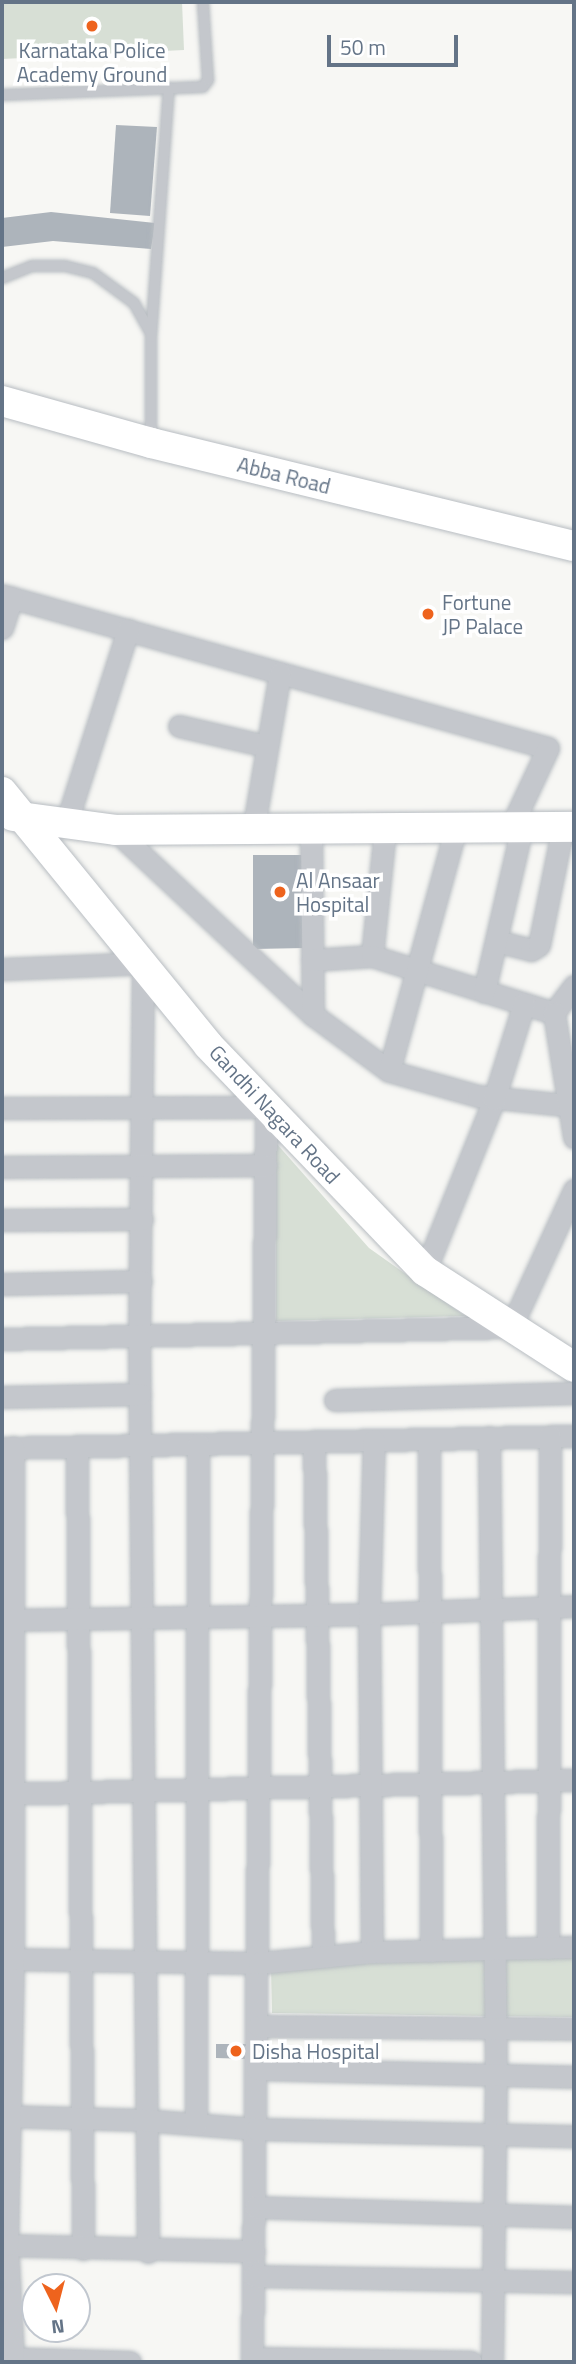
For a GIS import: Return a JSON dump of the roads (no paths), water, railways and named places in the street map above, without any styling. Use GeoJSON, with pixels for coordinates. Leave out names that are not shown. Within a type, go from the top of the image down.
{"type":"FeatureCollection","features":[{"type":"Feature","properties":{"kind":"main road","name":"Abba Road"},"geometry":{"type":"LineString","coordinates":[[2,401],[151,443],[572,545]]}},
{"type":"Feature","properties":{"kind":"main road"},"geometry":{"type":"LineString","coordinates":[[7,809],[66,824],[115,830],[311,831],[569,827]]}},
{"type":"Feature","properties":{"kind":"main road","name":"Gandhi Nagara Road"},"geometry":{"type":"LineString","coordinates":[[7,809],[266,1107],[425,1271],[574,1367]]}},
{"type":"Feature","properties":{"kind":"street"},"geometry":{"type":"LineString","coordinates":[[2,628],[7,597],[548,748],[516,827],[484,992]]}},
{"type":"Feature","properties":{"kind":"street"},"geometry":{"type":"LineString","coordinates":[[66,824],[128,630]]}},
{"type":"Feature","properties":{"kind":"street"},"geometry":{"type":"LineString","coordinates":[[253,831],[280,673]]}},
{"type":"Feature","properties":{"kind":"street"},"geometry":{"type":"LineString","coordinates":[[179,726],[266,746]]}},
{"type":"Feature","properties":{"kind":"street"},"geometry":{"type":"LineString","coordinates":[[496,941],[531,950],[539,945],[569,827]]}},
{"type":"Feature","properties":{"kind":"street"},"geometry":{"type":"LineString","coordinates":[[389,1071],[456,828]]}},
{"type":"Feature","properties":{"kind":"street"},"geometry":{"type":"LineString","coordinates":[[115,830],[313,1015],[389,1071],[494,1099],[572,1107]]}},
{"type":"Feature","properties":{"kind":"street"},"geometry":{"type":"LineString","coordinates":[[372,956],[385,830]]}},
{"type":"Feature","properties":{"kind":"street"},"geometry":{"type":"LineString","coordinates":[[311,831],[313,1015]]}},
{"type":"Feature","properties":{"kind":"street"},"geometry":{"type":"LineString","coordinates":[[312,960],[372,956],[554,1013]]}},
{"type":"Feature","properties":{"kind":"street"},"geometry":{"type":"LineString","coordinates":[[2,969],[143,963],[144,1165],[139,1335],[143,2120],[148,2252]]}},
{"type":"Feature","properties":{"kind":"street"},"geometry":{"type":"LineString","coordinates":[[574,986],[554,1013],[572,1107],[574,1137]]}},
{"type":"Feature","properties":{"kind":"street"},"geometry":{"type":"LineString","coordinates":[[425,1271],[494,1099],[524,1004]]}},
{"type":"Feature","properties":{"kind":"street"},"geometry":{"type":"LineString","coordinates":[[2,1108],[266,1107],[257,1613],[259,1964],[252,2360],[471,2362]]}},
{"type":"Feature","properties":{"kind":"street"},"geometry":{"type":"LineString","coordinates":[[2,1167],[267,1165]]}},
{"type":"Feature","properties":{"kind":"street"},"geometry":{"type":"LineString","coordinates":[[2,1339],[511,1327],[574,1190]]}},
{"type":"Feature","properties":{"kind":"street"},"geometry":{"type":"LineString","coordinates":[[2,1220],[142,1219]]}},
{"type":"Feature","properties":{"kind":"street"},"geometry":{"type":"LineString","coordinates":[[2,1284],[141,1281]]}},
{"type":"Feature","properties":{"kind":"street"},"geometry":{"type":"LineString","coordinates":[[2,1397],[140,1394]]}},
{"type":"Feature","properties":{"kind":"street"},"geometry":{"type":"LineString","coordinates":[[335,1400],[574,1394]]}},
{"type":"Feature","properties":{"kind":"street"},"geometry":{"type":"LineString","coordinates":[[548,1948],[546,1781],[550,1436]]}},
{"type":"Feature","properties":{"kind":"street"},"geometry":{"type":"LineString","coordinates":[[130,2362],[7,2358],[4,2245],[8,1447],[574,1436]]}},
{"type":"Feature","properties":{"kind":"street"},"geometry":{"type":"LineString","coordinates":[[489,1437],[494,1609],[491,1782],[496,2074],[492,2362]]}},
{"type":"Feature","properties":{"kind":"street"},"geometry":{"type":"LineString","coordinates":[[429,1439],[431,1951]]}},
{"type":"Feature","properties":{"kind":"street"},"geometry":{"type":"LineString","coordinates":[[372,1952],[369,1615],[374,1440]]}},
{"type":"Feature","properties":{"kind":"street"},"geometry":{"type":"LineString","coordinates":[[314,1441],[317,1787],[323,1957]]}},
{"type":"Feature","properties":{"kind":"street"},"geometry":{"type":"LineString","coordinates":[[196,2124],[201,1615],[198,1444]]}},
{"type":"Feature","properties":{"kind":"street"},"geometry":{"type":"LineString","coordinates":[[77,1446],[83,2249]]}},
{"type":"Feature","properties":{"kind":"street"},"geometry":{"type":"LineString","coordinates":[[7,1620],[257,1613],[369,1615],[574,1606]]}},
{"type":"Feature","properties":{"kind":"street"},"geometry":{"type":"LineString","coordinates":[[7,1793],[574,1780]]}},
{"type":"Feature","properties":{"kind":"street"},"geometry":{"type":"LineString","coordinates":[[7,1959],[259,1964],[372,1952],[574,1947]]}},
{"type":"Feature","properties":{"kind":"street"},"geometry":{"type":"LineString","coordinates":[[258,2026],[574,2029]]}},
{"type":"Feature","properties":{"kind":"street"},"geometry":{"type":"LineString","coordinates":[[257,2069],[574,2077]]}},
{"type":"Feature","properties":{"kind":"street"},"geometry":{"type":"LineString","coordinates":[[6,2116],[143,2120],[256,2129],[496,2132],[574,2136]]}},
{"type":"Feature","properties":{"kind":"street"},"geometry":{"type":"LineString","coordinates":[[255,2207],[574,2217]]}},
{"type":"Feature","properties":{"kind":"street"},"geometry":{"type":"LineString","coordinates":[[4,2245],[148,2252],[254,2252]]}},
{"type":"Feature","properties":{"kind":"street"},"geometry":{"type":"LineString","coordinates":[[254,2276],[574,2281]]}},
{"type":"Feature","properties":{"kind":"lane"},"geometry":{"type":"LineString","coordinates":[[2,95],[203,87],[208,80],[203,2]]}},
{"type":"Feature","properties":{"kind":"lane"},"geometry":{"type":"LineString","coordinates":[[151,443],[151,337],[169,88]]}},
{"type":"Feature","properties":{"kind":"lane"},"geometry":{"type":"LineString","coordinates":[[2,278],[32,266],[65,266],[93,273],[134,303],[151,337]]}},
{"type":"Feature","properties":{"kind":"place","name":"Karnataka Police Academy Ground"},"geometry":{"type":"Point","coordinates":[92,26]}},
{"type":"Feature","properties":{"kind":"place","name":"Fortune JP Palace"},"geometry":{"type":"Point","coordinates":[428,614]}},
{"type":"Feature","properties":{"kind":"place","name":"Al Ansaar Hospital"},"geometry":{"type":"Point","coordinates":[280,892]}},
{"type":"Feature","properties":{"kind":"place","name":"Disha Hospital"},"geometry":{"type":"Point","coordinates":[236,2051]}}]}
